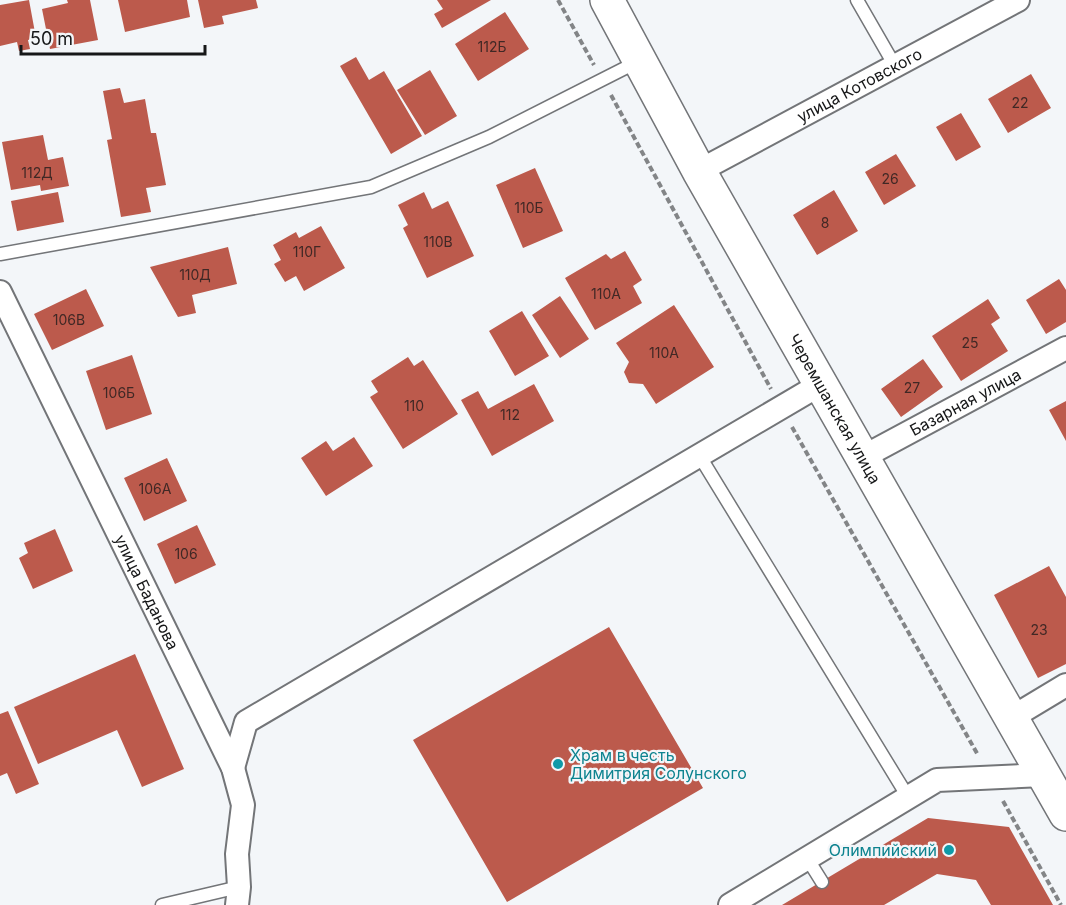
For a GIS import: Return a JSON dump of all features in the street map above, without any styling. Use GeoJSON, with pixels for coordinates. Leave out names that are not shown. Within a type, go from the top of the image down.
{"type":"FeatureCollection","features":[{"type":"Feature","properties":{"kind":"main road","name":"Черемшанская улица"},"geometry":{"type":"LineString","coordinates":[[607,0],[699,171],[1066,814]]}},
{"type":"Feature","properties":{"kind":"street","name":"улица Котовского"},"geometry":{"type":"LineString","coordinates":[[699,171],[1018,0]]}},
{"type":"Feature","properties":{"kind":"street","name":"улица Баданова"},"geometry":{"type":"LineString","coordinates":[[0,292],[233,768],[243,805],[237,854],[238,896]]}},
{"type":"Feature","properties":{"kind":"street","name":"Базарная улица"},"geometry":{"type":"LineString","coordinates":[[863,457],[1066,348]]}},
{"type":"Feature","properties":{"kind":"street"},"geometry":{"type":"LineString","coordinates":[[233,768],[246,722],[821,384]]}},
{"type":"Feature","properties":{"kind":"street"},"geometry":{"type":"LineString","coordinates":[[1011,718],[1066,685]]}},
{"type":"Feature","properties":{"kind":"street"},"geometry":{"type":"LineString","coordinates":[[730,905],[937,780],[1043,775]]}},
{"type":"Feature","properties":{"kind":"lane"},"geometry":{"type":"LineString","coordinates":[[857,0],[895,66]]}},
{"type":"Feature","properties":{"kind":"lane"},"geometry":{"type":"LineString","coordinates":[[0,254],[371,187],[489,138],[601,78],[639,61]]}},
{"type":"Feature","properties":{"kind":"lane"},"geometry":{"type":"LineString","coordinates":[[699,455],[908,797]]}},
{"type":"Feature","properties":{"kind":"lane"},"geometry":{"type":"LineString","coordinates":[[807,858],[822,882]]}},
{"type":"Feature","properties":{"kind":"lane"},"geometry":{"type":"LineString","coordinates":[[162,905],[238,896]]}},
{"type":"Feature","properties":{"kind":"path"},"geometry":{"type":"LineString","coordinates":[[558,0],[781,407],[1061,905]]}},
{"type":"Feature","properties":{"kind":"building"},"geometry":{"type":"Polygon","coordinates":[[[29,0],[36,38],[28,40],[30,49],[19,51],[17,42],[0,46],[0,5],[29,0]]]}},
{"type":"Feature","properties":{"kind":"building"},"geometry":{"type":"Polygon","coordinates":[[[67,0],[90,0],[98,40],[50,49],[42,9],[68,3],[67,0]]]}},
{"type":"Feature","properties":{"kind":"building"},"geometry":{"type":"Polygon","coordinates":[[[118,0],[187,0],[190,17],[125,32],[118,0]]]}},
{"type":"Feature","properties":{"kind":"building"},"geometry":{"type":"Polygon","coordinates":[[[198,0],[256,0],[258,8],[222,16],[224,24],[204,28],[198,0]]]}},
{"type":"Feature","properties":{"kind":"building"},"geometry":{"type":"Polygon","coordinates":[[[437,0],[491,0],[442,28],[434,14],[443,9],[437,0]]]}},
{"type":"Feature","properties":{"kind":"building"},"geometry":{"type":"Polygon","coordinates":[[[505,12],[529,49],[478,81],[455,44],[505,12]]]}},
{"type":"Feature","properties":{"kind":"building"},"geometry":{"type":"Polygon","coordinates":[[[356,57],[369,80],[384,71],[422,136],[391,154],[340,66],[356,57]]]}},
{"type":"Feature","properties":{"kind":"building"},"geometry":{"type":"Polygon","coordinates":[[[430,70],[457,116],[425,135],[397,90],[430,70]]]}},
{"type":"Feature","properties":{"kind":"building"},"geometry":{"type":"Polygon","coordinates":[[[1031,74],[1051,108],[1008,133],[988,99],[1031,74]]]}},
{"type":"Feature","properties":{"kind":"building"},"geometry":{"type":"Polygon","coordinates":[[[120,88],[124,103],[145,99],[151,133],[156,133],[166,185],[146,188],[151,212],[121,217],[107,140],[112,139],[103,91],[120,88]]]}},
{"type":"Feature","properties":{"kind":"building"},"geometry":{"type":"Polygon","coordinates":[[[961,113],[981,147],[956,161],[936,127],[961,113]]]}},
{"type":"Feature","properties":{"kind":"building"},"geometry":{"type":"Polygon","coordinates":[[[43,135],[48,160],[63,157],[69,186],[41,191],[40,185],[11,190],[2,142],[43,135]]]}},
{"type":"Feature","properties":{"kind":"building"},"geometry":{"type":"Polygon","coordinates":[[[896,154],[916,186],[884,205],[865,172],[896,154]]]}},
{"type":"Feature","properties":{"kind":"building"},"geometry":{"type":"Polygon","coordinates":[[[535,168],[563,231],[523,248],[496,185],[535,168]]]}},
{"type":"Feature","properties":{"kind":"building"},"geometry":{"type":"Polygon","coordinates":[[[834,190],[858,231],[817,255],[793,215],[834,190]]]}},
{"type":"Feature","properties":{"kind":"building"},"geometry":{"type":"Polygon","coordinates":[[[58,192],[64,222],[17,231],[11,201],[58,192]]]}},
{"type":"Feature","properties":{"kind":"building"},"geometry":{"type":"Polygon","coordinates":[[[424,192],[432,209],[448,201],[474,256],[427,278],[403,228],[408,225],[398,205],[424,192]]]}},
{"type":"Feature","properties":{"kind":"building"},"geometry":{"type":"Polygon","coordinates":[[[321,226],[345,268],[304,291],[296,276],[285,282],[274,264],[281,260],[273,245],[296,232],[299,238],[321,226]]]}},
{"type":"Feature","properties":{"kind":"building"},"geometry":{"type":"Polygon","coordinates":[[[228,247],[237,284],[192,295],[196,313],[178,317],[150,267],[228,247]]]}},
{"type":"Feature","properties":{"kind":"building"},"geometry":{"type":"Polygon","coordinates":[[[625,251],[642,280],[633,286],[642,303],[595,330],[565,278],[606,254],[611,259],[625,251]]]}},
{"type":"Feature","properties":{"kind":"building"},"geometry":{"type":"Polygon","coordinates":[[[1059,279],[1066,290],[1066,322],[1046,334],[1026,300],[1059,279]]]}},
{"type":"Feature","properties":{"kind":"building"},"geometry":{"type":"Polygon","coordinates":[[[86,289],[104,326],[52,350],[34,314],[86,289]]]}},
{"type":"Feature","properties":{"kind":"building"},"geometry":{"type":"Polygon","coordinates":[[[560,296],[589,339],[560,358],[532,315],[560,296]]]}},
{"type":"Feature","properties":{"kind":"building"},"geometry":{"type":"Polygon","coordinates":[[[988,299],[1000,318],[991,324],[1008,351],[961,381],[932,336],[988,299]]]}},
{"type":"Feature","properties":{"kind":"building"},"geometry":{"type":"Polygon","coordinates":[[[674,305],[714,367],[656,404],[643,384],[629,383],[624,372],[629,362],[616,343],[674,305]]]}},
{"type":"Feature","properties":{"kind":"building"},"geometry":{"type":"Polygon","coordinates":[[[522,311],[549,356],[515,376],[489,331],[522,311]]]}},
{"type":"Feature","properties":{"kind":"building"},"geometry":{"type":"Polygon","coordinates":[[[132,355],[152,414],[106,430],[86,371],[132,355]]]}},
{"type":"Feature","properties":{"kind":"building"},"geometry":{"type":"Polygon","coordinates":[[[408,357],[414,366],[423,360],[458,414],[403,449],[370,397],[378,392],[371,381],[408,357]]]}},
{"type":"Feature","properties":{"kind":"building"},"geometry":{"type":"Polygon","coordinates":[[[923,359],[943,387],[901,417],[881,389],[923,359]]]}},
{"type":"Feature","properties":{"kind":"building"},"geometry":{"type":"Polygon","coordinates":[[[534,384],[554,421],[492,456],[461,400],[478,391],[488,409],[534,384]]]}},
{"type":"Feature","properties":{"kind":"building"},"geometry":{"type":"Polygon","coordinates":[[[1066,401],[1066,441],[1049,410],[1066,401]]]}},
{"type":"Feature","properties":{"kind":"building"},"geometry":{"type":"Polygon","coordinates":[[[354,437],[373,466],[326,496],[301,458],[326,441],[333,451],[354,437]]]}},
{"type":"Feature","properties":{"kind":"building"},"geometry":{"type":"Polygon","coordinates":[[[167,458],[187,501],[144,521],[124,478],[167,458]]]}},
{"type":"Feature","properties":{"kind":"building"},"geometry":{"type":"Polygon","coordinates":[[[197,525],[216,565],[175,584],[157,544],[197,525]]]}},
{"type":"Feature","properties":{"kind":"building"},"geometry":{"type":"Polygon","coordinates":[[[55,529],[73,571],[33,589],[19,558],[28,553],[24,543],[55,529]]]}},
{"type":"Feature","properties":{"kind":"building"},"geometry":{"type":"Polygon","coordinates":[[[1049,566],[1066,597],[1066,664],[1038,678],[994,595],[1049,566]]]}},
{"type":"Feature","properties":{"kind":"building","name":"Храм в честь Димитрия Солунского"},"geometry":{"type":"Polygon","coordinates":[[[609,627],[703,788],[507,902],[413,740],[609,627]]]}},
{"type":"Feature","properties":{"kind":"building"},"geometry":{"type":"Polygon","coordinates":[[[135,654],[184,769],[142,787],[117,730],[38,764],[14,707],[135,654]]]}},
{"type":"Feature","properties":{"kind":"building"},"geometry":{"type":"Polygon","coordinates":[[[8,711],[39,784],[16,794],[7,773],[0,776],[0,714],[8,711]]]}},
{"type":"Feature","properties":{"kind":"building","name":"Олимпийский"},"geometry":{"type":"Polygon","coordinates":[[[928,818],[1009,827],[1053,905],[991,905],[976,880],[937,874],[884,905],[782,905],[928,818]]]}},
{"type":"Feature","properties":{"kind":"place","name":"Храм в честь Димитрия Солунского"},"geometry":{"type":"Point","coordinates":[558,764]}},
{"type":"Feature","properties":{"kind":"place","name":"Олимпийский"},"geometry":{"type":"Point","coordinates":[949,850]}}]}
